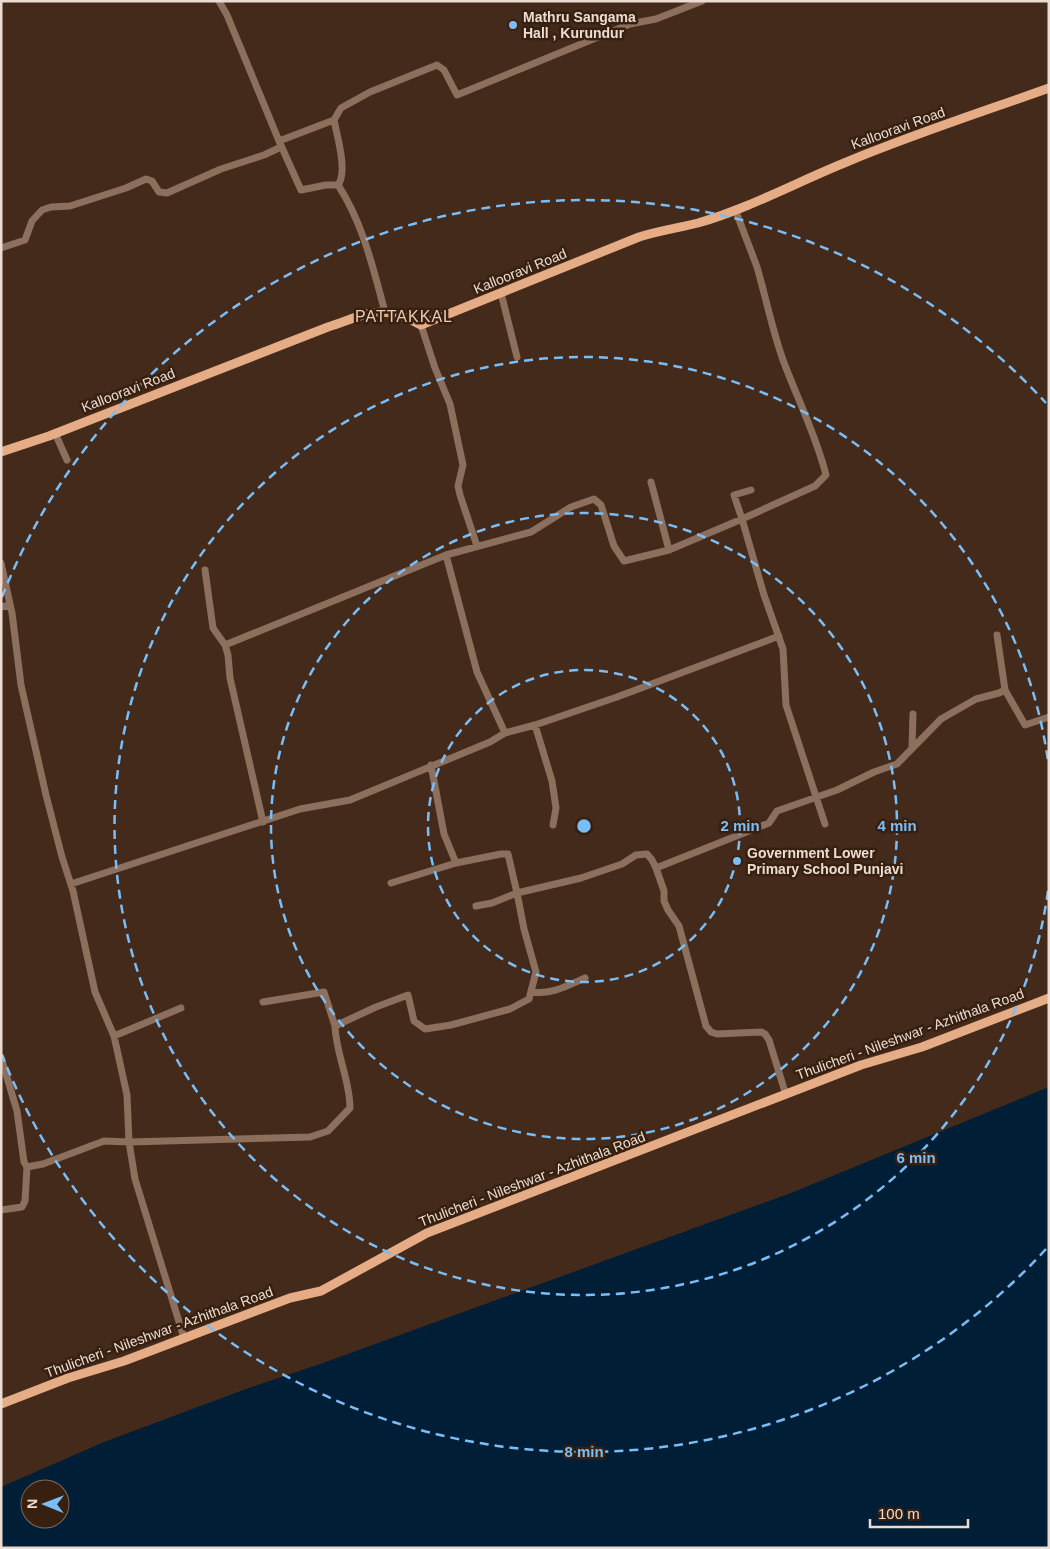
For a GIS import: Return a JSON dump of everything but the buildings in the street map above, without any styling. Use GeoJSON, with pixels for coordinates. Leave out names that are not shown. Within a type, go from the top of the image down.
{"type":"FeatureCollection","features":[{"type":"Feature","properties":{"kind":"main road","name":"Kallooravi Road"},"geometry":{"type":"LineString","coordinates":[[1,452],[371,312],[385,312],[404,316],[421,325],[639,237],[697,223],[883,147],[1049,88]]}},
{"type":"Feature","properties":{"kind":"main road","name":"Thulicheri - Nileshwar - Azhithala Road"},"geometry":{"type":"LineString","coordinates":[[1,1404],[68,1378],[124,1361],[290,1298],[321,1291],[427,1233],[861,1065],[922,1047],[1049,998]]}},
{"type":"Feature","properties":{"kind":"street"},"geometry":{"type":"LineString","coordinates":[[219,1],[227,15],[301,190],[326,185],[338,185]]}},
{"type":"Feature","properties":{"kind":"street"},"geometry":{"type":"LineString","coordinates":[[1,248],[25,240],[32,221],[42,210],[51,207],[70,206],[99,198],[146,179],[152,181],[159,192],[167,193],[221,169],[264,155],[280,144],[334,120],[341,108],[370,92],[437,65],[444,70],[457,95],[630,24],[656,19],[702,1]]}},
{"type":"Feature","properties":{"kind":"street"},"geometry":{"type":"LineString","coordinates":[[334,120],[342,164],[342,180],[338,185]]}},
{"type":"Feature","properties":{"kind":"street"},"geometry":{"type":"LineString","coordinates":[[338,185],[349,204],[366,244],[385,312]]}},
{"type":"Feature","properties":{"kind":"street"},"geometry":{"type":"LineString","coordinates":[[225,645],[446,555],[531,532],[571,507],[594,498],[601,506],[614,546],[624,561],[669,550],[785,501],[815,486],[826,474],[820,452],[782,357],[757,267],[735,209]]}},
{"type":"Feature","properties":{"kind":"street"},"geometry":{"type":"LineString","coordinates":[[501,293],[517,357]]}},
{"type":"Feature","properties":{"kind":"street"},"geometry":{"type":"LineString","coordinates":[[421,325],[435,368],[450,404],[463,465],[458,486],[478,546]]}},
{"type":"Feature","properties":{"kind":"street"},"geometry":{"type":"LineString","coordinates":[[55,433],[67,460]]}},
{"type":"Feature","properties":{"kind":"street"},"geometry":{"type":"LineString","coordinates":[[651,482],[669,550]]}},
{"type":"Feature","properties":{"kind":"street"},"geometry":{"type":"LineString","coordinates":[[751,490],[734,495],[764,595],[783,649],[786,705],[825,824]]}},
{"type":"Feature","properties":{"kind":"street"},"geometry":{"type":"LineString","coordinates":[[446,555],[476,672],[505,733]]}},
{"type":"Feature","properties":{"kind":"street"},"geometry":{"type":"LineString","coordinates":[[1,563],[10,605],[20,685],[62,857],[71,884],[95,992],[114,1036],[127,1096],[129,1142],[135,1179],[184,1338]]}},
{"type":"Feature","properties":{"kind":"street"},"geometry":{"type":"LineString","coordinates":[[205,570],[212,628],[225,645],[228,655],[230,678],[263,822]]}},
{"type":"Feature","properties":{"kind":"street"},"geometry":{"type":"LineString","coordinates":[[1,607],[10,605]]}},
{"type":"Feature","properties":{"kind":"street"},"geometry":{"type":"LineString","coordinates":[[997,635],[1005,690],[1025,725],[1049,717]]}},
{"type":"Feature","properties":{"kind":"street"},"geometry":{"type":"LineString","coordinates":[[71,884],[300,809],[350,800],[490,742],[505,733],[535,725],[617,697],[779,636]]}},
{"type":"Feature","properties":{"kind":"street"},"geometry":{"type":"LineString","coordinates":[[656,868],[769,824],[777,811],[837,790],[874,772],[897,764],[941,719],[976,699],[1005,690]]}},
{"type":"Feature","properties":{"kind":"street"},"geometry":{"type":"LineString","coordinates":[[912,747],[913,714]]}},
{"type":"Feature","properties":{"kind":"street"},"geometry":{"type":"LineString","coordinates":[[535,725],[553,790],[556,808],[553,826]]}},
{"type":"Feature","properties":{"kind":"street"},"geometry":{"type":"LineString","coordinates":[[431,765],[444,834],[456,863]]}},
{"type":"Feature","properties":{"kind":"street"},"geometry":{"type":"LineString","coordinates":[[335,1026],[408,995],[414,1020],[425,1029],[451,1026],[483,1015],[510,1009],[529,999],[536,972],[524,929],[508,854],[456,863],[391,883]]}},
{"type":"Feature","properties":{"kind":"street"},"geometry":{"type":"LineString","coordinates":[[476,906],[581,878],[622,864],[636,855],[647,854],[656,868],[668,910],[679,926],[706,1026],[711,1032],[717,1034],[761,1032],[765,1034],[769,1040],[786,1095]]}},
{"type":"Feature","properties":{"kind":"street"},"geometry":{"type":"LineString","coordinates":[[531,992],[542,994],[585,978]]}},
{"type":"Feature","properties":{"kind":"street"},"geometry":{"type":"LineString","coordinates":[[26,1167],[43,1164],[104,1141],[310,1137],[328,1131],[350,1108],[350,1093],[336,1038],[335,1026],[324,992],[263,1002]]}},
{"type":"Feature","properties":{"kind":"street"},"geometry":{"type":"LineString","coordinates":[[114,1036],[181,1008]]}},
{"type":"Feature","properties":{"kind":"street"},"geometry":{"type":"LineString","coordinates":[[1,1057],[5,1085],[17,1111],[26,1167],[25,1201],[22,1206],[1,1210]]}},
{"type":"Feature","properties":{"kind":"water"},"geometry":{"type":"Polygon","coordinates":[[[1049,1087],[1049,1548],[1,1548],[1,1487],[104,1442],[246,1389],[323,1363],[791,1193],[1049,1087]]]}},
{"type":"Feature","properties":{"kind":"place","name":"Mathru Sangama Hall , Kurundur"},"geometry":{"type":"Point","coordinates":[513,25]}},
{"type":"Feature","properties":{"kind":"place","name":"Government Lower Primary School Punjavi"},"geometry":{"type":"Point","coordinates":[737,861]}},
{"type":"Feature","properties":{"kind":"district","name":"PATTAKKAL"},"geometry":{"type":"Point","coordinates":[404,316]}}]}
